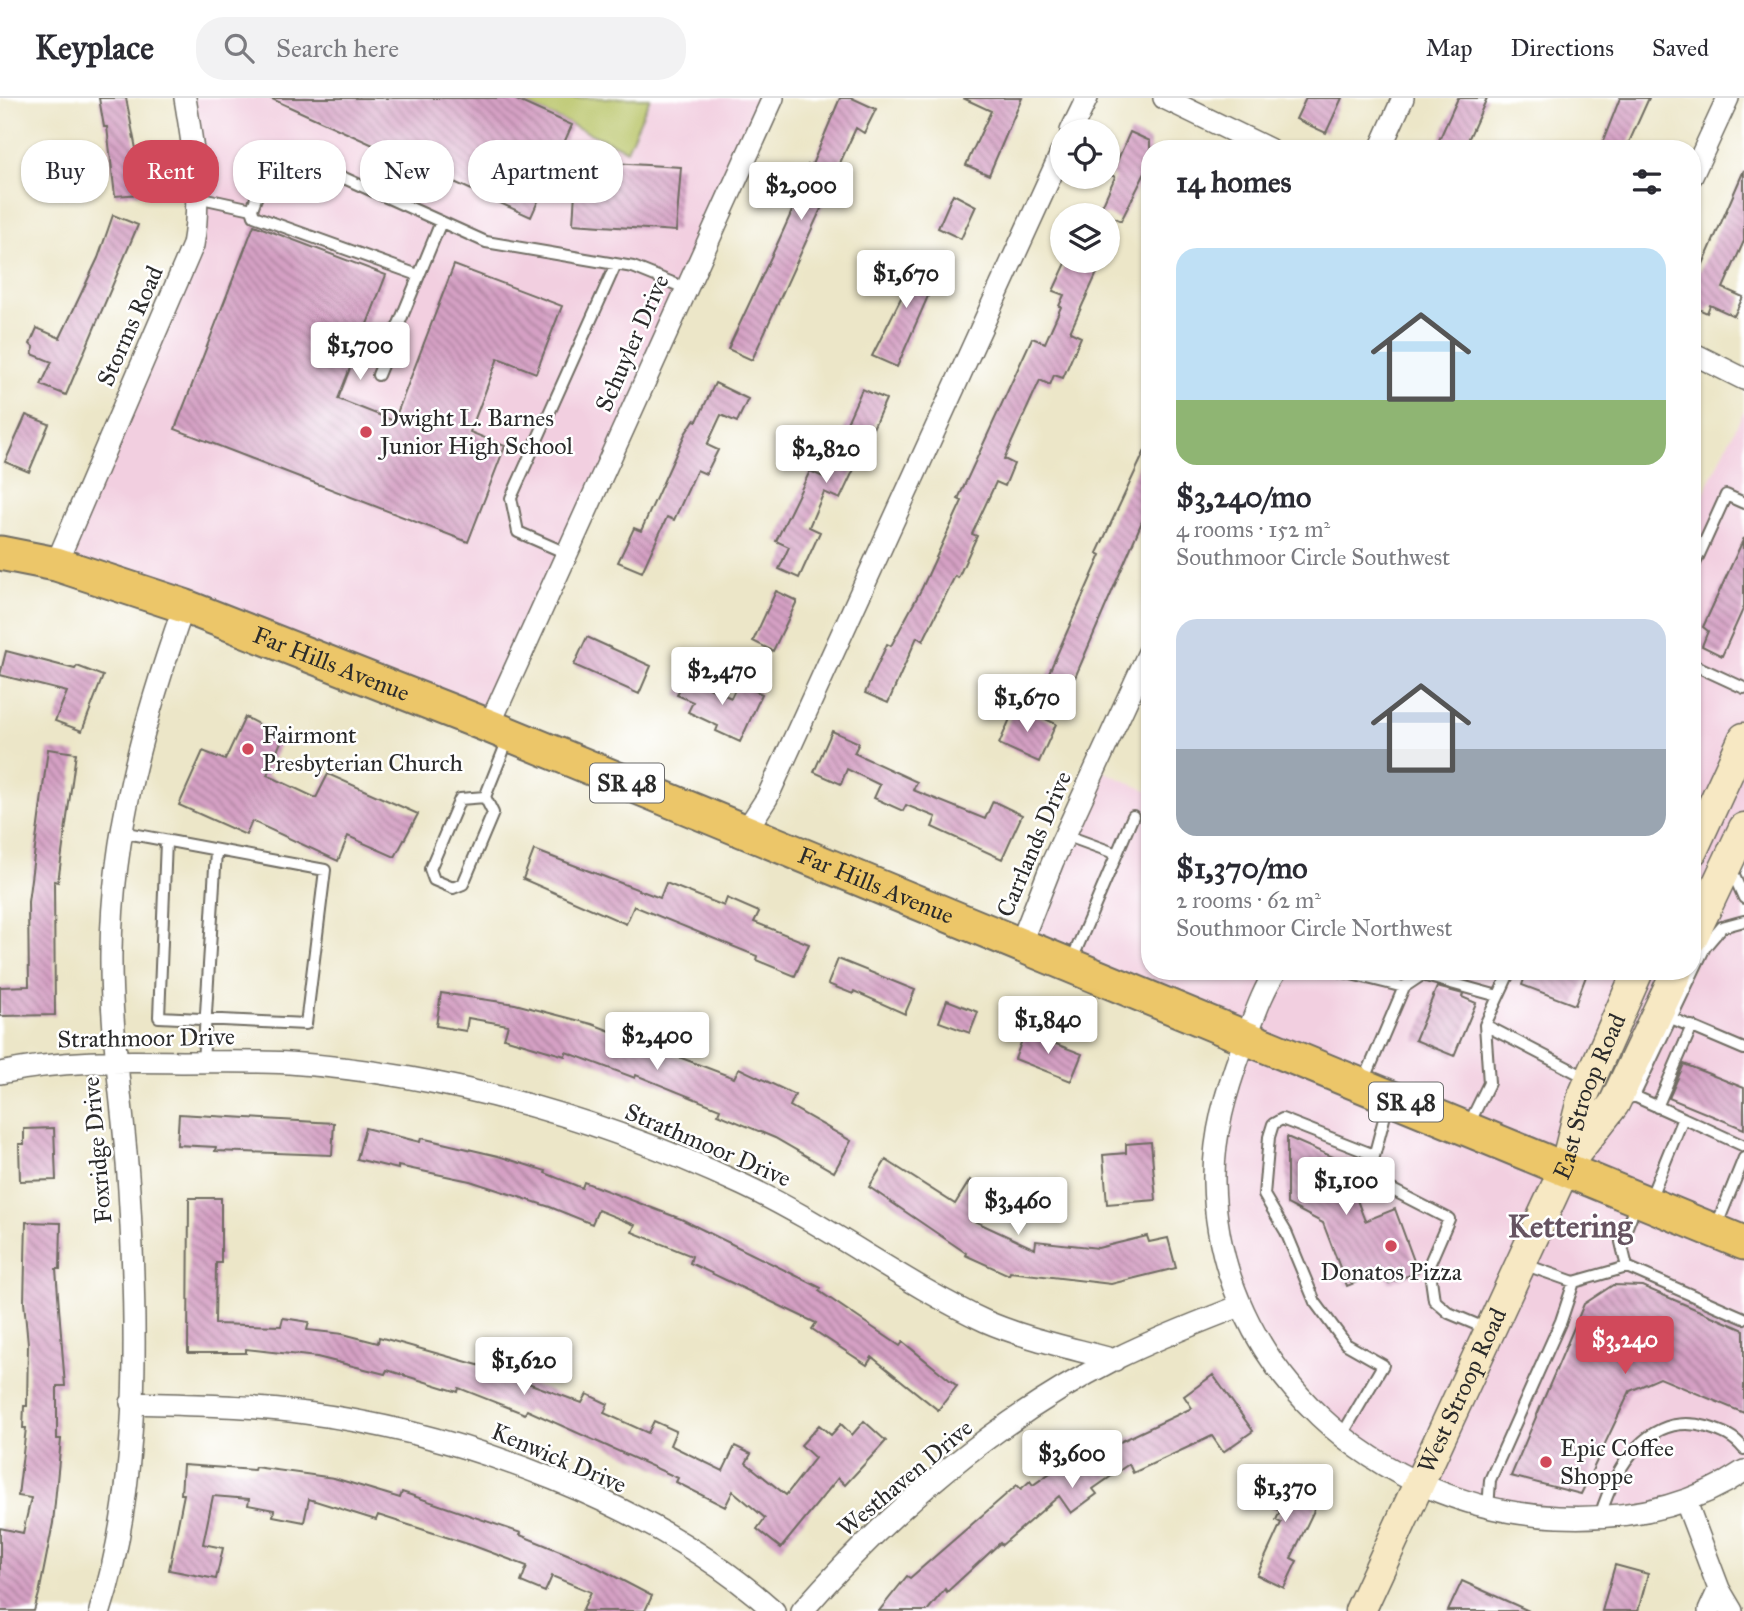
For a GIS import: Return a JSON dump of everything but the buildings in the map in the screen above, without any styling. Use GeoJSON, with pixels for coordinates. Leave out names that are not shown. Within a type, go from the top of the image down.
{"type":"FeatureCollection","features":[{"type":"Feature","properties":{"kind":"main road","name":"Far Hills Avenue"},"geometry":{"type":"LineString","coordinates":[[0,553],[56,564],[184,607],[500,730],[1729,1237]]}},
{"type":"Feature","properties":{"kind":"main road"},"geometry":{"type":"LineString","coordinates":[[1701,829],[1744,738]]}},
{"type":"Feature","properties":{"kind":"main road"},"geometry":{"type":"LineString","coordinates":[[1701,919],[1744,828]]}},
{"type":"Feature","properties":{"kind":"main road","name":"East Stroop Road"},"geometry":{"type":"LineString","coordinates":[[1564,1168],[1583,1096],[1634,980]]}},
{"type":"Feature","properties":{"kind":"main road","name":"East Stroop Road"},"geometry":{"type":"LineString","coordinates":[[1564,1168],[1624,1100],[1673,980]]}},
{"type":"Feature","properties":{"kind":"main road","name":"West Stroop Road"},"geometry":{"type":"LineString","coordinates":[[1360,1611],[1564,1168]]}},
{"type":"Feature","properties":{"kind":"street","name":"Storms Road"},"geometry":{"type":"LineString","coordinates":[[184,98],[190,140]]}},
{"type":"Feature","properties":{"kind":"street","name":"Schuyler Drive"},"geometry":{"type":"LineString","coordinates":[[500,730],[566,553],[773,98]]}},
{"type":"Feature","properties":{"kind":"street"},"geometry":{"type":"LineString","coordinates":[[1077,119],[1087,98]]}},
{"type":"Feature","properties":{"kind":"street"},"geometry":{"type":"LineString","coordinates":[[1164,98],[1250,140]]}},
{"type":"Feature","properties":{"kind":"street"},"geometry":{"type":"LineString","coordinates":[[1384,140],[1403,98]]}},
{"type":"Feature","properties":{"kind":"street"},"geometry":{"type":"LineString","coordinates":[[1701,156],[1728,98]]}},
{"type":"Feature","properties":{"kind":"street"},"geometry":{"type":"LineString","coordinates":[[745,832],[767,798],[1050,177]]}},
{"type":"Feature","properties":{"kind":"street","name":"Storms Road"},"geometry":{"type":"LineString","coordinates":[[56,564],[187,263],[198,220],[197,203]]}},
{"type":"Feature","properties":{"kind":"street"},"geometry":{"type":"LineString","coordinates":[[1701,357],[1744,379]]}},
{"type":"Feature","properties":{"kind":"street","name":"Foxridge Drive"},"geometry":{"type":"LineString","coordinates":[[100,1611],[119,1537],[134,1365],[129,1191],[116,1061],[111,954],[114,888],[121,832],[137,749],[184,607]]}},
{"type":"Feature","properties":{"kind":"street","name":"Carrlands Drive"},"geometry":{"type":"LineString","coordinates":[[1020,945],[1065,835],[1141,670]]}},
{"type":"Feature","properties":{"kind":"street"},"geometry":{"type":"LineString","coordinates":[[1271,980],[1258,1002],[1226,1089],[1217,1141],[1214,1181],[1225,1259],[1240,1306],[1260,1344],[1287,1382],[1341,1436],[1381,1464],[1455,1500],[1488,1510],[1526,1516],[1600,1516],[1686,1502],[1744,1471]]}},
{"type":"Feature","properties":{"kind":"street","name":"Strathmoor Drive"},"geometry":{"type":"LineString","coordinates":[[0,1073],[71,1063],[116,1061],[288,1063],[372,1072],[520,1103],[592,1124],[745,1185],[818,1223],[988,1322],[1115,1360]]}},
{"type":"Feature","properties":{"kind":"street","name":"Westhaven Drive"},"geometry":{"type":"LineString","coordinates":[[802,1611],[881,1527],[935,1481],[1020,1417],[1115,1360],[1240,1306]]}},
{"type":"Feature","properties":{"kind":"street","name":"Kenwick Drive"},"geometry":{"type":"LineString","coordinates":[[131,1403],[240,1406],[307,1413],[379,1425],[454,1444],[516,1465],[652,1527],[711,1562],[774,1611]]}},
{"type":"Feature","properties":{"kind":"street"},"geometry":{"type":"LineString","coordinates":[[1686,1502],[1719,1589],[1732,1611]]}},
{"type":"Feature","properties":{"kind":"street"},"geometry":{"type":"LineString","coordinates":[[1709,1611],[1719,1589]]}},
{"type":"Feature","properties":{"kind":"lane"},"geometry":{"type":"LineString","coordinates":[[418,275],[254,216],[252,209],[271,157],[282,150],[486,242],[633,267],[685,288]]}},
{"type":"Feature","properties":{"kind":"lane"},"geometry":{"type":"LineString","coordinates":[[219,202],[252,209]]}},
{"type":"Feature","properties":{"kind":"lane"},"geometry":{"type":"LineString","coordinates":[[378,375],[441,222]]}},
{"type":"Feature","properties":{"kind":"lane"},"geometry":{"type":"LineString","coordinates":[[566,553],[518,532],[511,498],[616,264]]}},
{"type":"Feature","properties":{"kind":"lane"},"geometry":{"type":"LineString","coordinates":[[1701,550],[1726,495],[1744,503]]}},
{"type":"Feature","properties":{"kind":"lane"},"geometry":{"type":"LineString","coordinates":[[1701,668],[1744,688]]}},
{"type":"Feature","properties":{"kind":"lane"},"geometry":{"type":"LineString","coordinates":[[485,797],[460,799],[430,869],[434,880],[453,888],[463,884],[493,813],[485,797],[500,730]]}},
{"type":"Feature","properties":{"kind":"lane"},"geometry":{"type":"LineString","coordinates":[[1070,965],[1133,816]]}},
{"type":"Feature","properties":{"kind":"lane"},"geometry":{"type":"LineString","coordinates":[[121,832],[325,870],[306,1024],[159,1017],[166,841]]}},
{"type":"Feature","properties":{"kind":"lane"},"geometry":{"type":"LineString","coordinates":[[1065,835],[1117,854]]}},
{"type":"Feature","properties":{"kind":"lane"},"geometry":{"type":"LineString","coordinates":[[203,1062],[216,851]]}},
{"type":"Feature","properties":{"kind":"lane"},"geometry":{"type":"LineString","coordinates":[[1729,859],[1733,878],[1744,898]]}},
{"type":"Feature","properties":{"kind":"lane"},"geometry":{"type":"LineString","coordinates":[[1701,955],[1722,927],[1744,920]]}},
{"type":"Feature","properties":{"kind":"lane"},"geometry":{"type":"LineString","coordinates":[[1376,980],[1404,987]]}},
{"type":"Feature","properties":{"kind":"lane"},"geometry":{"type":"LineString","coordinates":[[1414,980],[1404,987],[1376,1090],[1374,1155],[1371,1164],[1375,1181],[1449,1219],[1429,1265],[1434,1300],[1449,1312],[1489,1331]]}},
{"type":"Feature","properties":{"kind":"lane"},"geometry":{"type":"LineString","coordinates":[[1440,980],[1498,996]]}},
{"type":"Feature","properties":{"kind":"lane"},"geometry":{"type":"LineString","coordinates":[[1468,1128],[1489,1083],[1485,1025],[1506,980]]}},
{"type":"Feature","properties":{"kind":"lane"},"geometry":{"type":"LineString","coordinates":[[1689,980],[1671,1018],[1624,1100],[1657,1107],[1744,1146]]}},
{"type":"Feature","properties":{"kind":"lane"},"geometry":{"type":"LineString","coordinates":[[1671,1018],[1744,1049]]}},
{"type":"Feature","properties":{"kind":"lane"},"geometry":{"type":"LineString","coordinates":[[1485,1025],[1590,1079]]}},
{"type":"Feature","properties":{"kind":"lane"},"geometry":{"type":"LineString","coordinates":[[1657,1107],[1692,1026]]}},
{"type":"Feature","properties":{"kind":"lane"},"geometry":{"type":"LineString","coordinates":[[1627,1267],[1621,1242],[1683,1118]]}},
{"type":"Feature","properties":{"kind":"lane"},"geometry":{"type":"LineString","coordinates":[[1341,1436],[1383,1365],[1346,1344],[1315,1302],[1286,1233],[1264,1195],[1269,1137],[1273,1124],[1282,1119],[1374,1155]]}},
{"type":"Feature","properties":{"kind":"lane"},"geometry":{"type":"LineString","coordinates":[[1729,1237],[1744,1158]]}},
{"type":"Feature","properties":{"kind":"lane"},"geometry":{"type":"LineString","coordinates":[[1520,1264],[1574,1282],[1627,1267],[1744,1318]]}},
{"type":"Feature","properties":{"kind":"lane"},"geometry":{"type":"LineString","coordinates":[[1488,1510],[1490,1480],[1562,1321],[1574,1282]]}},
{"type":"Feature","properties":{"kind":"lane"},"geometry":{"type":"LineString","coordinates":[[1600,1516],[1609,1487],[1630,1455],[1648,1436],[1671,1424],[1691,1423],[1724,1432],[1736,1438],[1744,1448]]}},
{"type":"Feature","properties":{"kind":"shaded area","name":"Dwight L. Barnes Junior High School"},"geometry":{"type":"Polygon","coordinates":[[[185,98],[773,98],[489,726],[56,564],[193,245],[191,203],[219,203],[219,140],[187,140],[185,98]]]}},
{"type":"Feature","properties":{"kind":"shaded area"},"geometry":{"type":"Polygon","coordinates":[[[1744,410],[1744,1471],[1686,1502],[1526,1516],[1352,1445],[1245,1317],[1214,1180],[1247,1036],[1020,945],[1096,768],[1141,788],[1141,980],[1701,980],[1701,499],[1744,410]]]}},
{"type":"Feature","properties":{"kind":"green space"},"geometry":{"type":"Polygon","coordinates":[[[512,98],[650,98],[627,150],[623,148],[623,140],[605,140],[512,98]]]}},
{"type":"Feature","properties":{"kind":"place","name":"Dwight L. Barnes Junior High School"},"geometry":{"type":"Point","coordinates":[366,432]}},
{"type":"Feature","properties":{"kind":"place","name":"Fairmont Presbyterian Church"},"geometry":{"type":"Point","coordinates":[248,749]}},
{"type":"Feature","properties":{"kind":"place","name":"Donatos Pizza"},"geometry":{"type":"Point","coordinates":[1391,1246]}},
{"type":"Feature","properties":{"kind":"place","name":"Epic Coffee Shoppe"},"geometry":{"type":"Point","coordinates":[1546,1462]}},
{"type":"Feature","properties":{"kind":"district","name":"Kettering"},"geometry":{"type":"Point","coordinates":[1570,1226]}}]}
